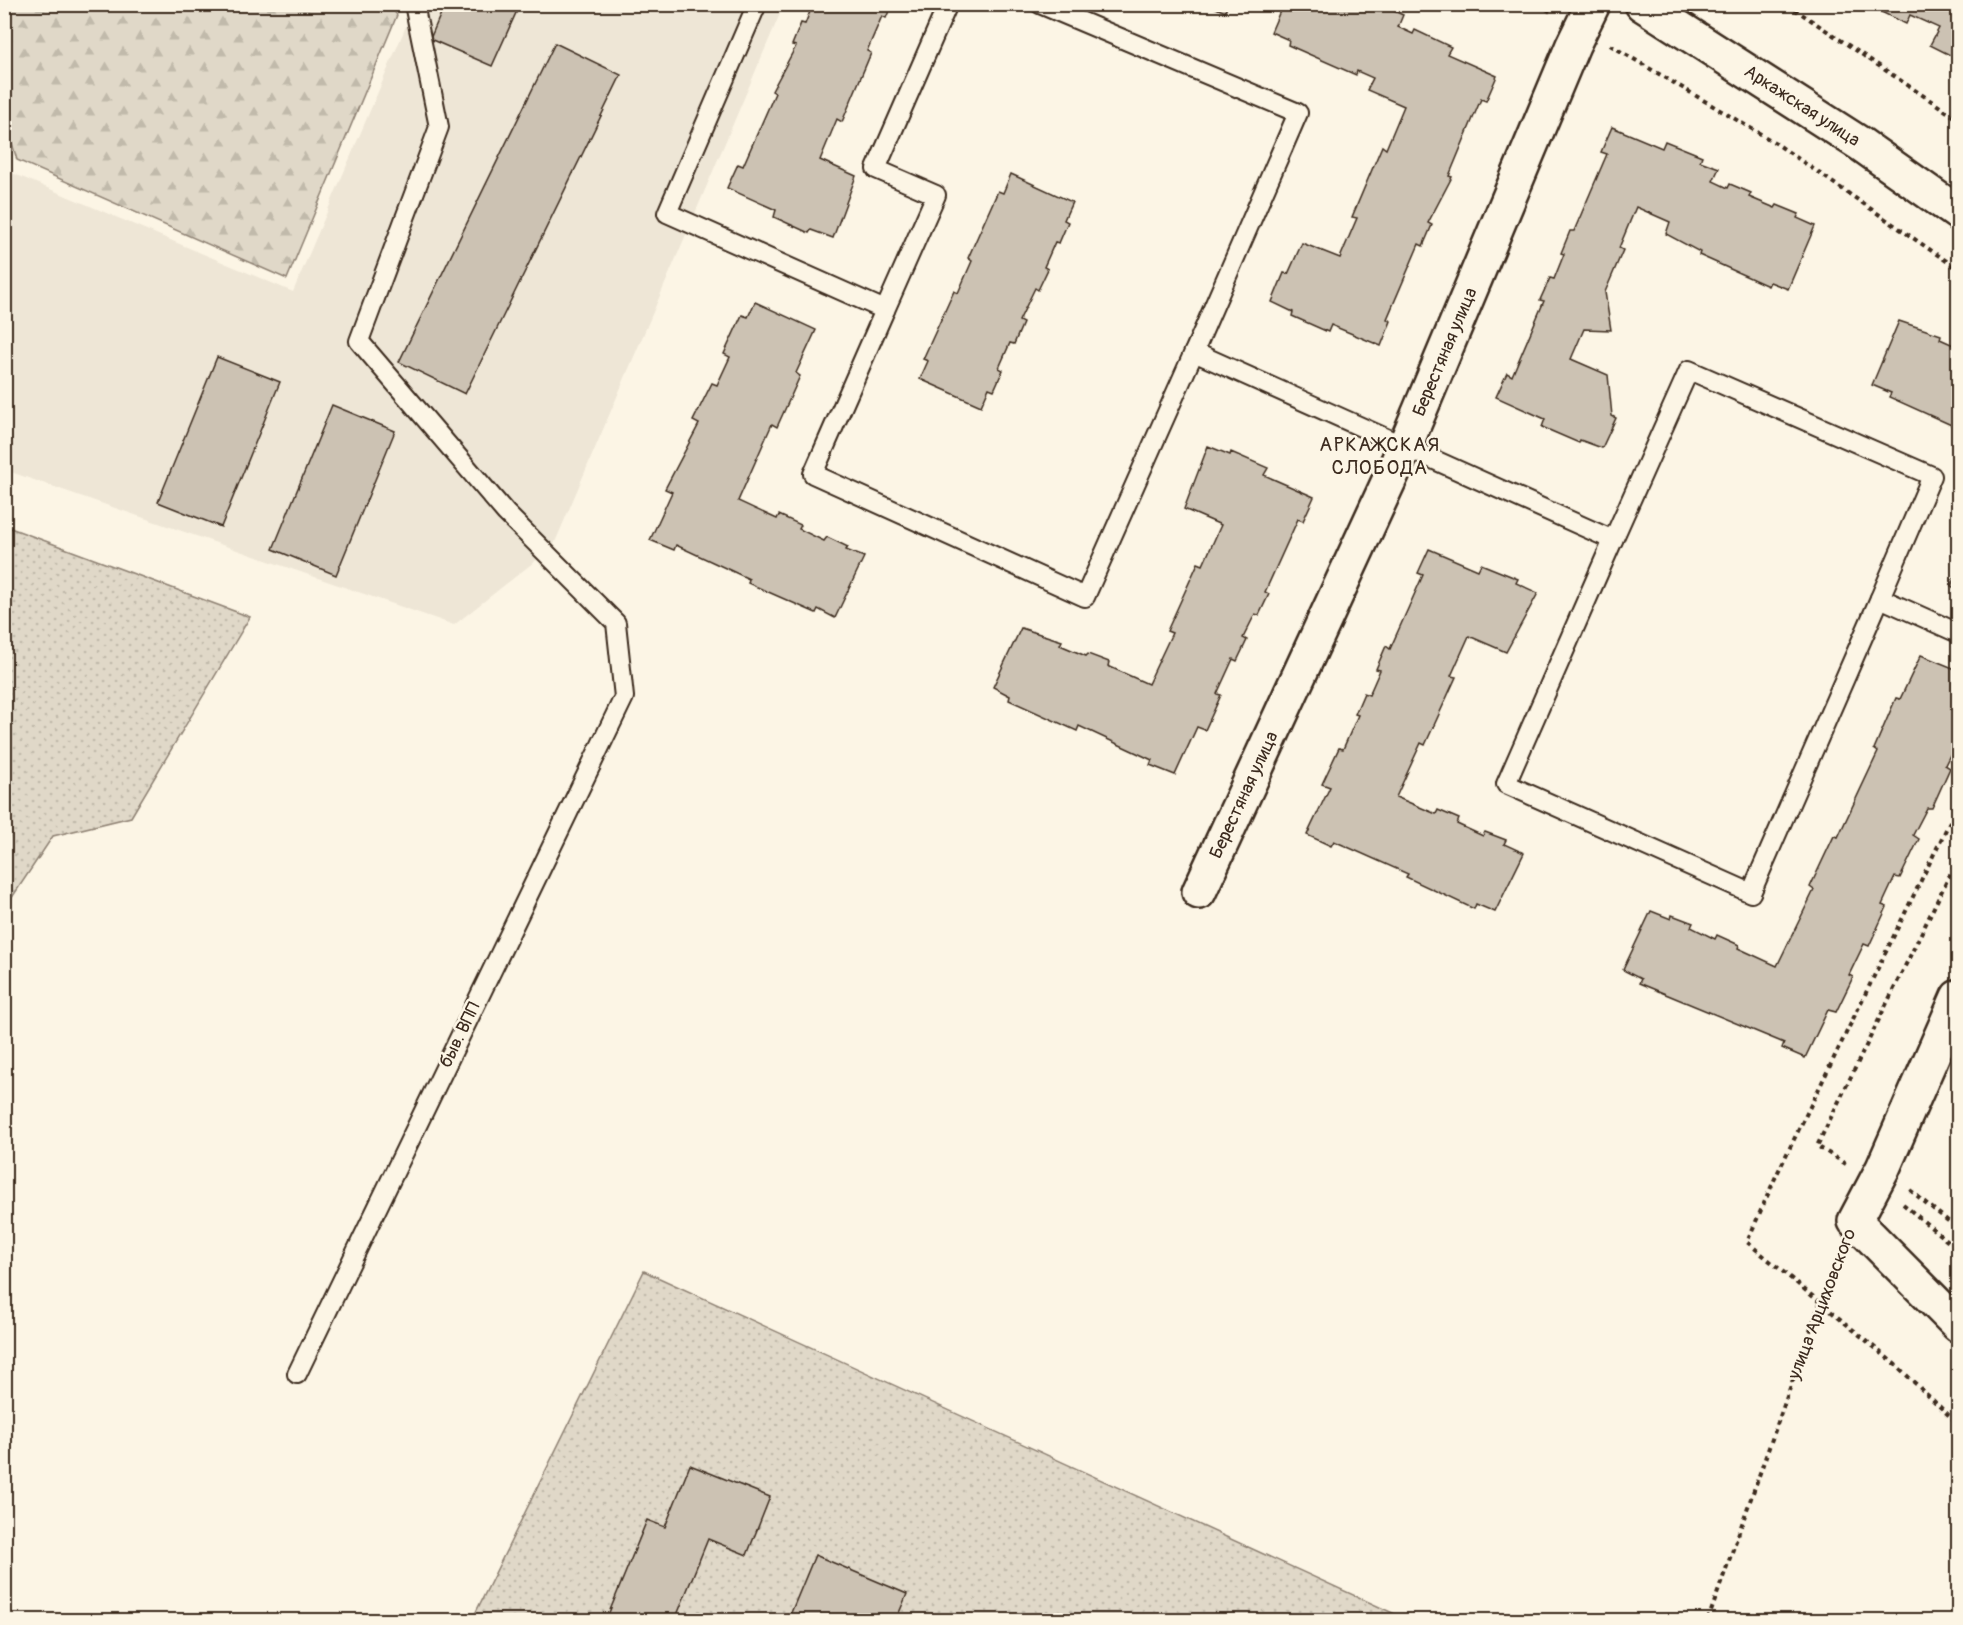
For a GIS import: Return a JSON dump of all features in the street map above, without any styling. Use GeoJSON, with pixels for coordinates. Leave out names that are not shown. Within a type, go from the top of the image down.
{"type":"FeatureCollection","features":[{"type":"Feature","properties":{"kind":"street","name":"Берестяная улица"},"geometry":{"type":"LineString","coordinates":[[1199,892],[1406,446],[1568,56],[1593,4]]}},
{"type":"Feature","properties":{"kind":"street","name":"Аркажская улица"},"geometry":{"type":"LineString","coordinates":[[1642,4],[1859,143],[1959,213]]}},
{"type":"Feature","properties":{"kind":"street","name":"улица Арциховского"},"geometry":{"type":"LineString","coordinates":[[1855,1221],[1883,1168],[1959,997]]}},
{"type":"Feature","properties":{"kind":"street"},"geometry":{"type":"LineString","coordinates":[[1855,1221],[1959,1324]]}},
{"type":"Feature","properties":{"kind":"lane","name":"быв. ВПП"},"geometry":{"type":"LineString","coordinates":[[297,1374],[624,697],[616,623],[506,513],[359,341],[439,127],[414,4]]}},
{"type":"Feature","properties":{"kind":"lane"},"geometry":{"type":"LineString","coordinates":[[757,4],[668,213],[885,310]]}},
{"type":"Feature","properties":{"kind":"lane"},"geometry":{"type":"LineString","coordinates":[[948,4],[876,169],[936,195],[813,474],[1085,597],[1298,113],[1040,4]]}},
{"type":"Feature","properties":{"kind":"lane"},"geometry":{"type":"LineString","coordinates":[[1194,352],[1613,540]]}},
{"type":"Feature","properties":{"kind":"lane"},"geometry":{"type":"LineString","coordinates":[[1689,370],[1932,476],[1751,893],[1506,784],[1613,540],[1689,370]]}},
{"type":"Feature","properties":{"kind":"lane"},"geometry":{"type":"LineString","coordinates":[[1880,598],[1959,633]]}},
{"type":"Feature","properties":{"kind":"path"},"geometry":{"type":"LineString","coordinates":[[1787,4],[1959,119]]}},
{"type":"Feature","properties":{"kind":"path"},"geometry":{"type":"LineString","coordinates":[[1611,46],[1774,142],[1959,268]]}},
{"type":"Feature","properties":{"kind":"path"},"geometry":{"type":"LineString","coordinates":[[1959,805],[1793,1139],[1747,1242],[1897,1366],[1959,1424]]}},
{"type":"Feature","properties":{"kind":"path"},"geometry":{"type":"LineString","coordinates":[[1817,1146],[1959,858]]}},
{"type":"Feature","properties":{"kind":"path"},"geometry":{"type":"LineString","coordinates":[[1883,1168],[1959,1229]]}},
{"type":"Feature","properties":{"kind":"path","name":"улица Арциховского"},"geometry":{"type":"LineString","coordinates":[[1708,1620],[1820,1304],[1855,1221]]}},
{"type":"Feature","properties":{"kind":"shaded area"},"geometry":{"type":"Polygon","coordinates":[[[772,4],[782,9],[553,547],[454,625],[5,470],[5,170],[293,292],[415,5],[772,4]]]}},
{"type":"Feature","properties":{"kind":"green space"},"geometry":{"type":"Polygon","coordinates":[[[4,5],[389,5],[397,15],[287,279],[17,160],[5,119],[4,5]]]}},
{"type":"Feature","properties":{"kind":"green space"},"geometry":{"type":"Polygon","coordinates":[[[5,526],[250,617],[131,817],[53,836],[5,908],[5,526]]]}},
{"type":"Feature","properties":{"kind":"green space"},"geometry":{"type":"Polygon","coordinates":[[[644,1271],[1408,1620],[472,1620],[644,1271]]]}},
{"type":"Feature","properties":{"kind":"building"},"geometry":{"type":"Polygon","coordinates":[[[445,4],[520,4],[492,66],[430,39],[445,4]]]}},
{"type":"Feature","properties":{"kind":"building"},"geometry":{"type":"Polygon","coordinates":[[[813,4],[892,4],[886,18],[882,16],[867,51],[871,53],[842,122],[837,119],[820,160],[856,176],[833,238],[811,230],[809,233],[774,217],[776,210],[727,188],[738,164],[743,166],[775,93],[772,91],[796,46],[792,45],[801,23],[805,24],[813,4]]]}},
{"type":"Feature","properties":{"kind":"building"},"geometry":{"type":"Polygon","coordinates":[[[1207,4],[1228,4],[1225,12],[1207,4]]]}},
{"type":"Feature","properties":{"kind":"building"},"geometry":{"type":"Polygon","coordinates":[[[1283,4],[1386,4],[1385,7],[1403,15],[1398,27],[1413,34],[1415,30],[1451,47],[1447,54],[1497,76],[1486,101],[1481,99],[1449,176],[1452,177],[1428,223],[1432,225],[1423,246],[1419,244],[1387,319],[1391,321],[1381,346],[1331,325],[1328,332],[1292,316],[1293,312],[1272,302],[1284,273],[1288,274],[1302,243],[1340,258],[1357,218],[1352,217],[1382,146],[1386,149],[1404,106],[1367,90],[1373,78],[1357,71],[1356,75],[1288,45],[1289,40],[1271,32],[1283,4]]]}},
{"type":"Feature","properties":{"kind":"building"},"geometry":{"type":"Polygon","coordinates":[[[1865,4],[1958,4],[1958,59],[1930,45],[1939,28],[1910,15],[1906,24],[1865,4]]]}},
{"type":"Feature","properties":{"kind":"building"},"geometry":{"type":"Polygon","coordinates":[[[555,43],[621,75],[465,394],[399,362],[555,43]]]}},
{"type":"Feature","properties":{"kind":"building"},"geometry":{"type":"Polygon","coordinates":[[[1612,127],[1662,148],[1665,141],[1702,156],[1700,161],[1719,168],[1713,181],[1728,188],[1730,184],[1751,193],[1749,197],[1775,208],[1777,205],[1799,214],[1797,218],[1815,226],[1788,289],[1770,282],[1768,286],[1699,255],[1700,252],[1666,234],[1670,222],[1636,207],[1619,248],[1623,250],[1605,292],[1611,330],[1584,329],[1571,359],[1608,375],[1612,416],[1616,418],[1602,448],[1580,440],[1579,443],[1542,427],[1545,419],[1496,397],[1507,373],[1512,376],[1544,301],[1540,300],[1550,278],[1554,279],[1570,231],[1574,231],[1607,154],[1601,152],[1612,127]]]}},
{"type":"Feature","properties":{"kind":"building"},"geometry":{"type":"Polygon","coordinates":[[[1011,174],[1072,202],[1064,220],[1068,222],[1059,243],[1055,242],[1044,267],[1048,269],[1038,290],[1035,288],[1019,321],[1023,323],[1014,344],[1010,343],[999,368],[1003,370],[994,390],[989,388],[981,406],[920,379],[928,361],[923,359],[954,291],[958,293],[972,261],[968,258],[998,191],[1003,193],[1011,174]]]}},
{"type":"Feature","properties":{"kind":"building"},"geometry":{"type":"Polygon","coordinates":[[[755,302],[816,330],[796,373],[800,376],[777,427],[772,424],[738,501],[777,519],[779,515],[801,525],[799,529],[824,541],[827,537],[848,547],[846,550],[864,557],[835,618],[818,609],[816,613],[748,583],[749,579],[676,545],[674,550],[650,540],[672,492],[665,489],[699,424],[693,421],[712,383],[717,385],[730,357],[724,354],[742,315],[748,317],[755,302]]]}},
{"type":"Feature","properties":{"kind":"building"},"geometry":{"type":"Polygon","coordinates":[[[1899,321],[1941,335],[1940,339],[1958,347],[1958,428],[1889,397],[1891,393],[1872,385],[1899,321]]]}},
{"type":"Feature","properties":{"kind":"building"},"geometry":{"type":"Polygon","coordinates":[[[217,357],[280,382],[221,527],[158,502],[217,357]]]}},
{"type":"Feature","properties":{"kind":"building"},"geometry":{"type":"Polygon","coordinates":[[[332,405],[395,431],[336,575],[273,549],[332,405]]]}},
{"type":"Feature","properties":{"kind":"building"},"geometry":{"type":"Polygon","coordinates":[[[1208,446],[1230,455],[1231,452],[1268,468],[1264,475],[1314,497],[1303,521],[1298,519],[1265,592],[1269,594],[1259,615],[1255,614],[1243,638],[1247,640],[1237,661],[1233,659],[1217,694],[1221,695],[1205,730],[1197,727],[1175,775],[1150,765],[1152,760],[1079,726],[1077,731],[1009,700],[1010,696],[993,687],[1021,628],[1062,641],[1060,645],[1086,656],[1088,654],[1109,662],[1108,666],[1148,684],[1172,633],[1167,631],[1198,563],[1203,565],[1221,525],[1184,509],[1208,446]]]}},
{"type":"Feature","properties":{"kind":"building"},"geometry":{"type":"Polygon","coordinates":[[[1429,549],[1478,570],[1481,564],[1518,579],[1516,583],[1538,593],[1506,652],[1469,636],[1451,676],[1456,677],[1425,745],[1421,743],[1396,797],[1436,814],[1438,810],[1459,819],[1457,824],[1483,836],[1485,832],[1506,840],[1504,844],[1524,853],[1495,912],[1476,904],[1474,909],[1406,877],[1408,874],[1334,841],[1331,846],[1307,835],[1330,787],[1322,784],[1339,748],[1343,749],[1358,715],[1355,714],[1364,693],[1369,695],[1380,670],[1376,669],[1386,646],[1390,649],[1423,575],[1418,573],[1429,549]]]}},
{"type":"Feature","properties":{"kind":"building"},"geometry":{"type":"Polygon","coordinates":[[[1958,569],[1958,590],[1951,586],[1958,569]]]}},
{"type":"Feature","properties":{"kind":"building"},"geometry":{"type":"Polygon","coordinates":[[[1921,655],[1958,670],[1958,739],[1945,765],[1950,768],[1932,808],[1927,808],[1913,835],[1919,839],[1900,878],[1895,877],[1882,905],[1887,907],[1869,946],[1864,944],[1849,975],[1853,977],[1836,1012],[1828,1010],[1805,1058],[1782,1048],[1784,1043],[1639,983],[1641,979],[1623,970],[1651,911],[1671,919],[1672,915],[1693,923],[1691,927],[1715,939],[1717,935],[1739,945],[1738,948],[1777,966],[1814,890],[1810,887],[1834,836],[1838,837],[1878,752],[1874,749],[1896,698],[1900,699],[1921,655]]]}},
{"type":"Feature","properties":{"kind":"building"},"geometry":{"type":"Polygon","coordinates":[[[690,1465],[770,1497],[747,1555],[708,1539],[675,1620],[606,1620],[647,1520],[665,1527],[690,1465]]]}},
{"type":"Feature","properties":{"kind":"building"},"geometry":{"type":"Polygon","coordinates":[[[815,1555],[907,1594],[896,1620],[788,1620],[815,1555]]]}},
{"type":"Feature","properties":{"kind":"district","name":"АРКАЖСКАЯ СЛОБОДА"},"geometry":{"type":"Point","coordinates":[1380,456]}}]}
